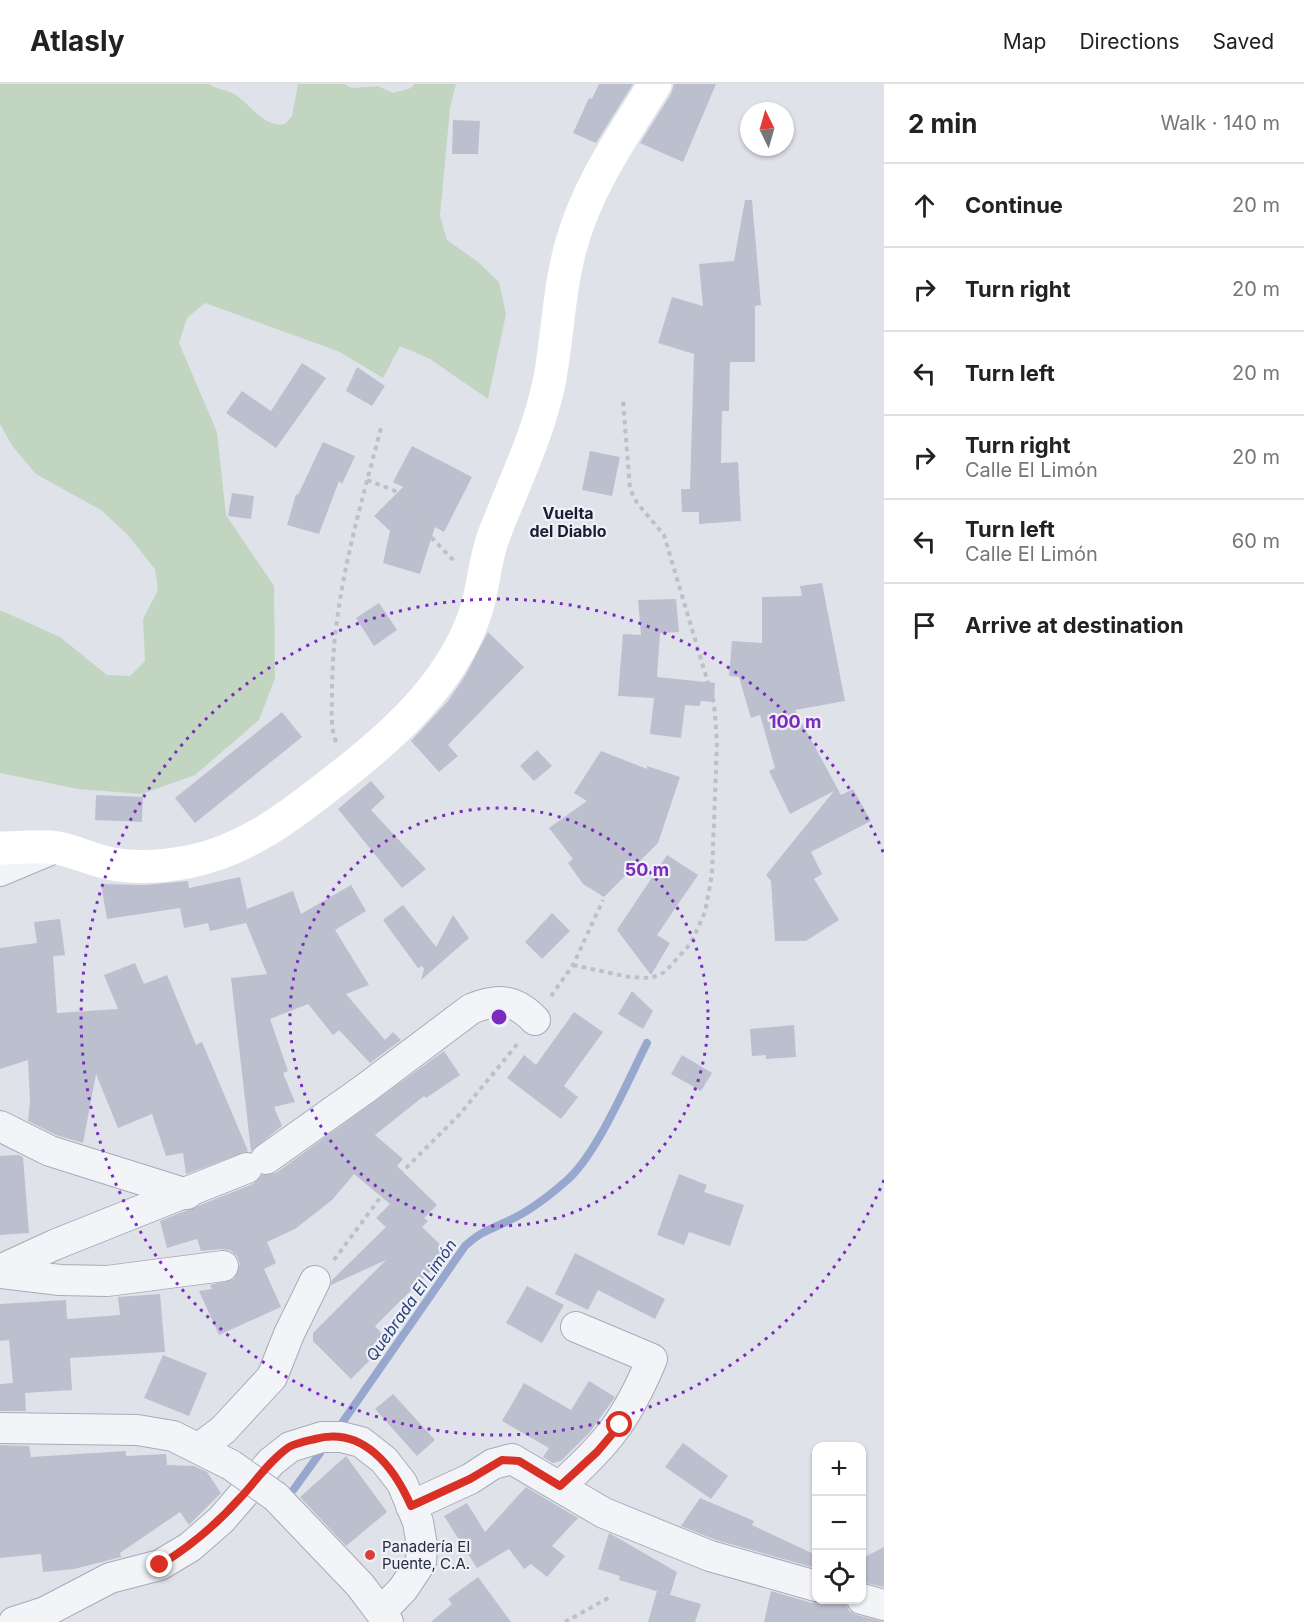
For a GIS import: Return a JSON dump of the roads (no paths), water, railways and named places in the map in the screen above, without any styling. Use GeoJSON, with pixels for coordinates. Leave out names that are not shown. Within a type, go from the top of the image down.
{"type":"FeatureCollection","features":[{"type":"Feature","properties":{"kind":"main road"},"geometry":{"type":"LineString","coordinates":[[0,848],[55,848],[118,865],[188,862],[256,839],[347,772],[416,708],[446,674],[465,642],[482,588],[488,552],[529,452],[541,416],[550,376],[556,328],[572,242],[589,197],[655,84]]}},
{"type":"Feature","properties":{"kind":"street"},"geometry":{"type":"LineString","coordinates":[[0,871],[55,848]]}},
{"type":"Feature","properties":{"kind":"street"},"geometry":{"type":"LineString","coordinates":[[0,1272],[54,1245],[187,1194],[256,1163],[348,1101],[471,1008],[484,1004],[514,1003],[523,1007],[535,1020]]}},
{"type":"Feature","properties":{"kind":"street"},"geometry":{"type":"LineString","coordinates":[[0,1126],[50,1151],[187,1194]]}},
{"type":"Feature","properties":{"kind":"street"},"geometry":{"type":"LineString","coordinates":[[0,1272],[60,1280],[107,1281],[223,1266]]}},
{"type":"Feature","properties":{"kind":"street"},"geometry":{"type":"LineString","coordinates":[[199,1448],[223,1430],[272,1377],[289,1334],[315,1281]]}},
{"type":"Feature","properties":{"kind":"street"},"geometry":{"type":"LineString","coordinates":[[560,1486],[597,1452],[620,1425],[652,1359],[576,1327]]}},
{"type":"Feature","properties":{"kind":"street"},"geometry":{"type":"LineString","coordinates":[[0,1428],[137,1430],[173,1436],[199,1448],[231,1466],[276,1497],[385,1617],[421,1563],[421,1538],[402,1484],[384,1460],[361,1442],[340,1437],[322,1437],[290,1447],[271,1462],[221,1520],[190,1548],[160,1565],[110,1578],[45,1612],[14,1622]]}},
{"type":"Feature","properties":{"kind":"street"},"geometry":{"type":"LineString","coordinates":[[411,1506],[470,1479],[502,1460],[519,1461],[604,1513],[710,1556],[812,1585]]}},
{"type":"Feature","properties":{"kind":"street"},"geometry":{"type":"LineString","coordinates":[[866,1600],[884,1605]]}},
{"type":"Feature","properties":{"kind":"waterway","name":"Quebrada El Limón"},"geometry":{"type":"LineString","coordinates":[[342,1423],[465,1246],[483,1233],[533,1207],[577,1170],[600,1137],[647,1043]]}},
{"type":"Feature","properties":{"kind":"waterway","name":"Quebrada El Limón"},"geometry":{"type":"LineString","coordinates":[[294,1489],[320,1453]]}},
{"type":"Feature","properties":{"kind":"place","name":"Panadería El Puente, C.A."},"geometry":{"type":"Point","coordinates":[370,1555]}},
{"type":"Feature","properties":{"kind":"district","name":"Vuelta del Diablo"},"geometry":{"type":"Point","coordinates":[568,522]}}]}
